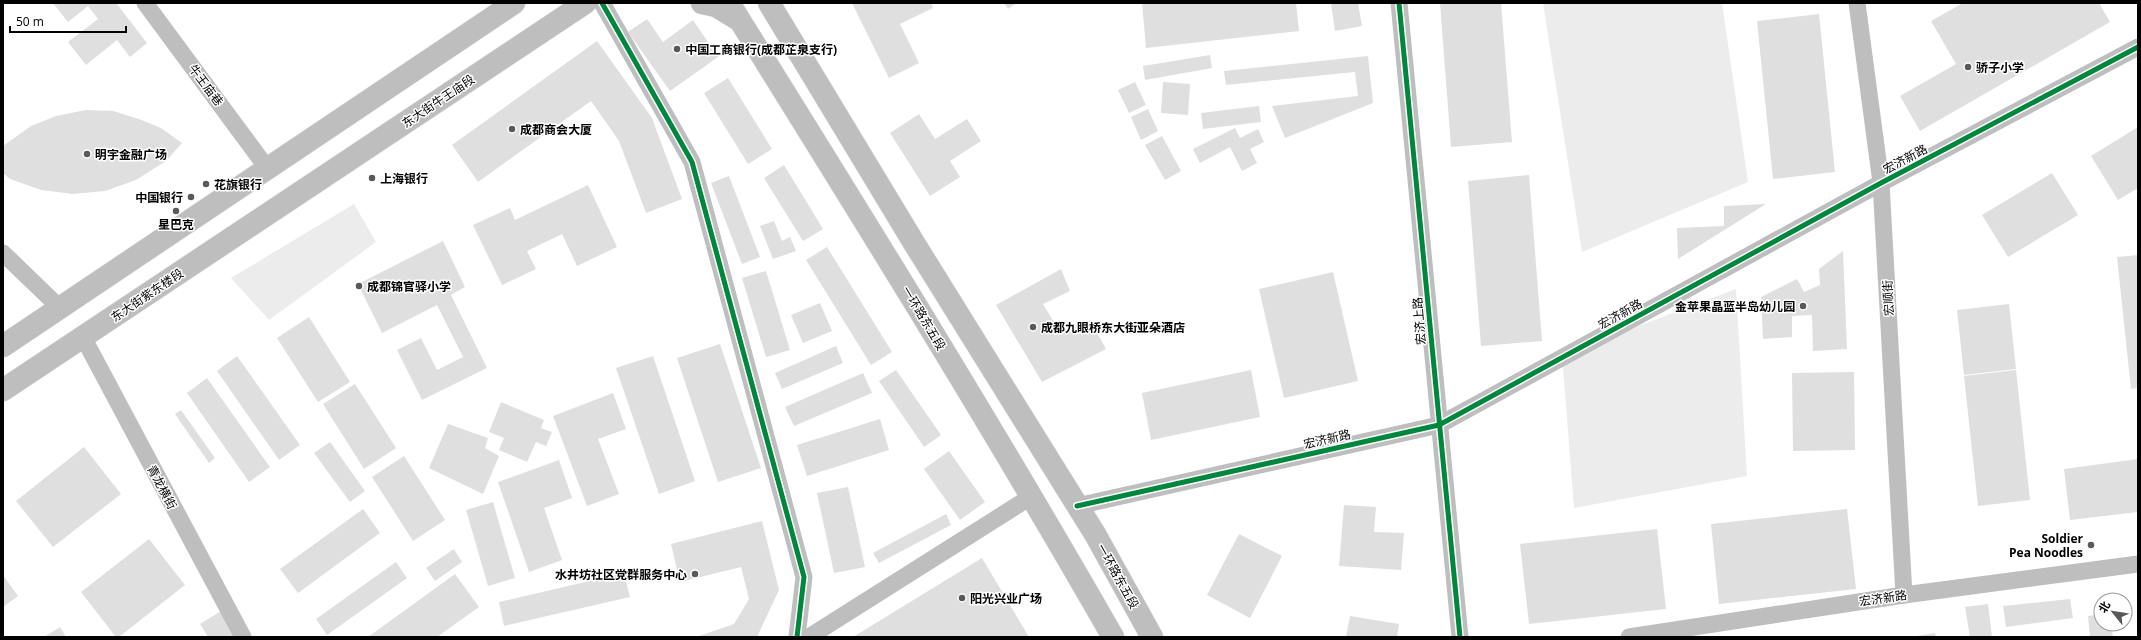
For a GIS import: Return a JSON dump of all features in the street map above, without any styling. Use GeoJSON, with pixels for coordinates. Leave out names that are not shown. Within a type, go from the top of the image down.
{"type":"FeatureCollection","features":[{"type":"Feature","properties":{"kind":"main road"},"geometry":{"type":"LineString","coordinates":[[3,346],[514,3]]}},
{"type":"Feature","properties":{"kind":"main road","name":"东大街牛王庙段"},"geometry":{"type":"LineString","coordinates":[[291,199],[585,3]]}},
{"type":"Feature","properties":{"kind":"main road"},"geometry":{"type":"LineString","coordinates":[[702,3],[734,11]]}},
{"type":"Feature","properties":{"kind":"main road","name":"一环路东五段"},"geometry":{"type":"LineString","coordinates":[[772,6],[914,243],[1077,506],[1152,637]]}},
{"type":"Feature","properties":{"kind":"main road","name":"一环路东五段"},"geometry":{"type":"LineString","coordinates":[[734,11],[872,233],[1032,496],[1113,637]]}},
{"type":"Feature","properties":{"kind":"main road","name":"东大街紫东楼段"},"geometry":{"type":"LineString","coordinates":[[3,390],[291,199]]}},
{"type":"Feature","properties":{"kind":"street","name":"牛王庙巷"},"geometry":{"type":"LineString","coordinates":[[145,3],[267,168]]}},
{"type":"Feature","properties":{"kind":"street"},"geometry":{"type":"LineString","coordinates":[[602,3],[692,162],[804,577],[797,637]]}},
{"type":"Feature","properties":{"kind":"street","name":"宏济上路"},"geometry":{"type":"LineString","coordinates":[[1399,3],[1460,637]]}},
{"type":"Feature","properties":{"kind":"street","name":"宏顺街"},"geometry":{"type":"LineString","coordinates":[[1858,3],[1881,183],[1904,595]]}},
{"type":"Feature","properties":{"kind":"street","name":"宏济新路"},"geometry":{"type":"LineString","coordinates":[[1077,506],[1439,425],[1881,183],[2138,47]]}},
{"type":"Feature","properties":{"kind":"street"},"geometry":{"type":"LineString","coordinates":[[3,253],[60,308]]}},
{"type":"Feature","properties":{"kind":"street","name":"青龙横街"},"geometry":{"type":"LineString","coordinates":[[83,337],[243,637]]}},
{"type":"Feature","properties":{"kind":"street"},"geometry":{"type":"LineString","coordinates":[[809,637],[1032,496]]}},
{"type":"Feature","properties":{"kind":"street","name":"宏济新路"},"geometry":{"type":"LineString","coordinates":[[1629,637],[1904,595],[2138,564]]}},
{"type":"Feature","properties":{"kind":"shaded area"},"geometry":{"type":"Polygon","coordinates":[[[1543,3],[1722,3],[1748,182],[1582,252],[1543,3]]]}},
{"type":"Feature","properties":{"kind":"shaded area"},"geometry":{"type":"Polygon","coordinates":[[[354,204],[376,242],[269,320],[231,278],[354,204]]]}},
{"type":"Feature","properties":{"kind":"shaded area"},"geometry":{"type":"Polygon","coordinates":[[[1736,289],[1747,476],[1574,508],[1562,355],[1736,289]]]}},
{"type":"Feature","properties":{"kind":"building"},"geometry":{"type":"Polygon","coordinates":[[[53,3],[116,3],[147,43],[130,57],[117,40],[86,65],[68,42],[98,19],[88,6],[68,22],[53,3]]]}},
{"type":"Feature","properties":{"kind":"building"},"geometry":{"type":"Polygon","coordinates":[[[852,3],[931,3],[933,8],[900,24],[919,63],[889,78],[852,3]]]}},
{"type":"Feature","properties":{"kind":"building"},"geometry":{"type":"Polygon","coordinates":[[[1004,3],[1016,3],[1008,9],[1004,3]]]}},
{"type":"Feature","properties":{"kind":"building"},"geometry":{"type":"Polygon","coordinates":[[[1142,3],[1296,3],[1299,31],[1146,48],[1142,3]]]}},
{"type":"Feature","properties":{"kind":"building"},"geometry":{"type":"Polygon","coordinates":[[[1331,3],[1358,3],[1362,26],[1335,31],[1331,3]]]}},
{"type":"Feature","properties":{"kind":"building"},"geometry":{"type":"Polygon","coordinates":[[[1440,3],[1501,3],[1512,142],[1451,147],[1440,3]]]}},
{"type":"Feature","properties":{"kind":"building"},"geometry":{"type":"Polygon","coordinates":[[[1963,3],[2099,3],[2110,22],[1920,131],[1900,96],[1956,64],[1931,21],[1963,3]]]}},
{"type":"Feature","properties":{"kind":"building"},"geometry":{"type":"Polygon","coordinates":[[[1819,14],[1835,172],[1773,179],[1757,21],[1819,14]]]}},
{"type":"Feature","properties":{"kind":"building","name":"中国工商银行(成都芷泉支行)"},"geometry":{"type":"Polygon","coordinates":[[[647,19],[663,42],[693,20],[718,57],[670,91],[628,32],[647,19]]]}},
{"type":"Feature","properties":{"kind":"building","name":"成都商会大厦"},"geometry":{"type":"Polygon","coordinates":[[[597,41],[652,118],[682,199],[646,213],[619,141],[591,101],[478,182],[452,145],[597,41]]]}},
{"type":"Feature","properties":{"kind":"building"},"geometry":{"type":"Polygon","coordinates":[[[1210,55],[1212,68],[1145,80],[1143,66],[1210,55]]]}},
{"type":"Feature","properties":{"kind":"building"},"geometry":{"type":"Polygon","coordinates":[[[1368,56],[1373,103],[1285,138],[1272,106],[1358,96],[1355,72],[1226,85],[1224,71],[1368,56]]]}},
{"type":"Feature","properties":{"kind":"building"},"geometry":{"type":"Polygon","coordinates":[[[728,78],[772,149],[748,164],[704,93],[728,78]]]}},
{"type":"Feature","properties":{"kind":"building"},"geometry":{"type":"Polygon","coordinates":[[[1135,82],[1146,105],[1129,113],[1118,90],[1135,82]]]}},
{"type":"Feature","properties":{"kind":"building"},"geometry":{"type":"Polygon","coordinates":[[[1163,82],[1190,84],[1188,115],[1161,113],[1163,82]]]}},
{"type":"Feature","properties":{"kind":"building"},"geometry":{"type":"Polygon","coordinates":[[[1259,106],[1261,122],[1203,129],[1201,113],[1259,106]]]}},
{"type":"Feature","properties":{"kind":"building"},"geometry":{"type":"Polygon","coordinates":[[[1148,109],[1158,131],[1141,140],[1131,117],[1148,109]]]}},
{"type":"Feature","properties":{"kind":"building","name":"明宇金融广场"},"geometry":{"type":"Polygon","coordinates":[[[86,110],[113,111],[139,119],[161,128],[182,143],[166,161],[136,180],[105,191],[73,194],[41,190],[10,179],[3,173],[3,146],[31,126],[56,116],[86,110]]]}},
{"type":"Feature","properties":{"kind":"building"},"geometry":{"type":"Polygon","coordinates":[[[919,114],[935,139],[967,119],[981,141],[950,161],[960,177],[930,196],[890,133],[919,114]]]}},
{"type":"Feature","properties":{"kind":"building"},"geometry":{"type":"Polygon","coordinates":[[[2138,127],[2138,188],[2118,200],[2091,156],[2138,127]]]}},
{"type":"Feature","properties":{"kind":"building"},"geometry":{"type":"Polygon","coordinates":[[[1235,128],[1240,138],[1258,129],[1264,142],[1250,149],[1257,163],[1242,171],[1230,147],[1200,163],[1193,149],[1235,128]]]}},
{"type":"Feature","properties":{"kind":"building"},"geometry":{"type":"Polygon","coordinates":[[[1162,136],[1181,171],[1165,180],[1145,145],[1162,136]]]}},
{"type":"Feature","properties":{"kind":"building"},"geometry":{"type":"Polygon","coordinates":[[[784,165],[823,229],[803,241],[764,178],[784,165]]]}},
{"type":"Feature","properties":{"kind":"building"},"geometry":{"type":"Polygon","coordinates":[[[2052,173],[2078,215],[2008,257],[1982,215],[2052,173]]]}},
{"type":"Feature","properties":{"kind":"building"},"geometry":{"type":"Polygon","coordinates":[[[1529,175],[1542,341],[1481,346],[1468,181],[1529,175]]]}},
{"type":"Feature","properties":{"kind":"building"},"geometry":{"type":"Polygon","coordinates":[[[729,176],[760,257],[742,264],[711,183],[729,176]]]}},
{"type":"Feature","properties":{"kind":"building"},"geometry":{"type":"Polygon","coordinates":[[[588,185],[617,247],[577,266],[562,234],[527,251],[536,269],[502,285],[473,225],[510,208],[515,220],[588,185]]]}},
{"type":"Feature","properties":{"kind":"building"},"geometry":{"type":"Polygon","coordinates":[[[1766,204],[1678,259],[1677,228],[1724,226],[1724,206],[1766,204]]]}},
{"type":"Feature","properties":{"kind":"building"},"geometry":{"type":"Polygon","coordinates":[[[774,221],[782,241],[790,237],[796,251],[773,259],[760,226],[774,221]]]}},
{"type":"Feature","properties":{"kind":"building"},"geometry":{"type":"Polygon","coordinates":[[[443,241],[465,287],[451,295],[487,368],[422,400],[397,350],[421,338],[437,370],[463,357],[437,305],[382,333],[358,284],[443,241]]]}},
{"type":"Feature","properties":{"kind":"building"},"geometry":{"type":"Polygon","coordinates":[[[827,247],[892,352],[871,365],[806,260],[827,247]]]}},
{"type":"Feature","properties":{"kind":"building","name":"金苹果晶蓝半岛幼儿园"},"geometry":{"type":"Polygon","coordinates":[[[1843,251],[1847,349],[1813,351],[1812,315],[1792,316],[1792,337],[1763,339],[1761,297],[1797,279],[1804,292],[1820,285],[1819,269],[1843,251]]]}},
{"type":"Feature","properties":{"kind":"building"},"geometry":{"type":"Polygon","coordinates":[[[2138,255],[2138,388],[2131,389],[2117,257],[2138,255]]]}},
{"type":"Feature","properties":{"kind":"building","name":"成都九眼桥东大街亚朵酒店"},"geometry":{"type":"Polygon","coordinates":[[[1061,269],[1070,291],[1043,304],[1061,334],[1090,320],[1106,349],[1042,382],[996,305],[1061,269]]]}},
{"type":"Feature","properties":{"kind":"building"},"geometry":{"type":"Polygon","coordinates":[[[766,271],[790,350],[766,357],[742,278],[766,271]]]}},
{"type":"Feature","properties":{"kind":"building"},"geometry":{"type":"Polygon","coordinates":[[[1333,272],[1358,381],[1284,398],[1259,289],[1333,272]]]}},
{"type":"Feature","properties":{"kind":"building"},"geometry":{"type":"Polygon","coordinates":[[[820,303],[832,331],[803,343],[791,315],[820,303]]]}},
{"type":"Feature","properties":{"kind":"building"},"geometry":{"type":"Polygon","coordinates":[[[2009,304],[2016,369],[1964,375],[1957,310],[2009,304]]]}},
{"type":"Feature","properties":{"kind":"building"},"geometry":{"type":"Polygon","coordinates":[[[309,317],[350,382],[318,402],[277,338],[309,317]]]}},
{"type":"Feature","properties":{"kind":"building"},"geometry":{"type":"Polygon","coordinates":[[[720,344],[761,468],[718,482],[677,358],[720,344]]]}},
{"type":"Feature","properties":{"kind":"building"},"geometry":{"type":"Polygon","coordinates":[[[836,346],[843,363],[782,389],[775,373],[836,346]]]}},
{"type":"Feature","properties":{"kind":"building"},"geometry":{"type":"Polygon","coordinates":[[[237,356],[300,445],[279,460],[217,371],[237,356]]]}},
{"type":"Feature","properties":{"kind":"building"},"geometry":{"type":"Polygon","coordinates":[[[653,356],[695,481],[659,494],[616,368],[653,356]]]}},
{"type":"Feature","properties":{"kind":"building"},"geometry":{"type":"Polygon","coordinates":[[[896,370],[941,435],[924,447],[879,381],[896,370]]]}},
{"type":"Feature","properties":{"kind":"building"},"geometry":{"type":"Polygon","coordinates":[[[1251,370],[1260,417],[1151,440],[1142,393],[1251,370]]]}},
{"type":"Feature","properties":{"kind":"building"},"geometry":{"type":"Polygon","coordinates":[[[2016,370],[2030,500],[1978,506],[1964,376],[2016,370]]]}},
{"type":"Feature","properties":{"kind":"building"},"geometry":{"type":"Polygon","coordinates":[[[1854,372],[1855,450],[1793,451],[1792,373],[1854,372]]]}},
{"type":"Feature","properties":{"kind":"building"},"geometry":{"type":"Polygon","coordinates":[[[863,373],[872,393],[794,426],[785,407],[863,373]]]}},
{"type":"Feature","properties":{"kind":"building"},"geometry":{"type":"Polygon","coordinates":[[[207,378],[270,467],[249,482],[187,393],[207,378]]]}},
{"type":"Feature","properties":{"kind":"building"},"geometry":{"type":"Polygon","coordinates":[[[355,384],[396,448],[364,469],[323,404],[355,384]]]}},
{"type":"Feature","properties":{"kind":"building"},"geometry":{"type":"Polygon","coordinates":[[[613,393],[626,429],[598,439],[619,494],[587,506],[553,416],[613,393]]]}},
{"type":"Feature","properties":{"kind":"building"},"geometry":{"type":"Polygon","coordinates":[[[501,402],[544,420],[541,428],[552,432],[546,446],[536,442],[527,462],[499,450],[504,438],[489,432],[501,402]]]}},
{"type":"Feature","properties":{"kind":"building"},"geometry":{"type":"Polygon","coordinates":[[[181,410],[215,458],[209,463],[175,414],[181,410]]]}},
{"type":"Feature","properties":{"kind":"building"},"geometry":{"type":"Polygon","coordinates":[[[880,419],[889,450],[807,476],[797,445],[880,419]]]}},
{"type":"Feature","properties":{"kind":"building"},"geometry":{"type":"Polygon","coordinates":[[[448,424],[488,438],[485,448],[499,456],[483,494],[429,468],[448,424]]]}},
{"type":"Feature","properties":{"kind":"building"},"geometry":{"type":"Polygon","coordinates":[[[330,442],[365,491],[350,502],[314,453],[330,442]]]}},
{"type":"Feature","properties":{"kind":"building"},"geometry":{"type":"Polygon","coordinates":[[[84,447],[121,494],[53,547],[16,501],[84,447]]]}},
{"type":"Feature","properties":{"kind":"building"},"geometry":{"type":"Polygon","coordinates":[[[949,451],[985,502],[960,520],[924,469],[949,451]]]}},
{"type":"Feature","properties":{"kind":"building"},"geometry":{"type":"Polygon","coordinates":[[[404,456],[445,520],[413,541],[372,477],[404,456]]]}},
{"type":"Feature","properties":{"kind":"building"},"geometry":{"type":"Polygon","coordinates":[[[2138,459],[2138,512],[2070,520],[2064,469],[2138,459]]]}},
{"type":"Feature","properties":{"kind":"building"},"geometry":{"type":"Polygon","coordinates":[[[559,460],[572,498],[544,508],[562,560],[529,572],[498,482],[559,460]]]}},
{"type":"Feature","properties":{"kind":"building"},"geometry":{"type":"Polygon","coordinates":[[[848,487],[865,567],[834,573],[817,493],[848,487]]]}},
{"type":"Feature","properties":{"kind":"building"},"geometry":{"type":"Polygon","coordinates":[[[493,502],[515,578],[488,586],[466,510],[493,502]]]}},
{"type":"Feature","properties":{"kind":"building"},"geometry":{"type":"Polygon","coordinates":[[[1344,505],[1376,507],[1374,532],[1404,533],[1401,570],[1339,566],[1344,505]]]}},
{"type":"Feature","properties":{"kind":"building"},"geometry":{"type":"Polygon","coordinates":[[[363,509],[380,533],[298,593],[280,569],[363,509]]]}},
{"type":"Feature","properties":{"kind":"building"},"geometry":{"type":"Polygon","coordinates":[[[1847,509],[1856,589],[1719,604],[1711,524],[1847,509]]]}},
{"type":"Feature","properties":{"kind":"building"},"geometry":{"type":"Polygon","coordinates":[[[946,514],[951,525],[879,563],[873,553],[946,514]]]}},
{"type":"Feature","properties":{"kind":"building","name":"水井坊社区党群服务中心"},"geometry":{"type":"Polygon","coordinates":[[[762,521],[779,590],[757,637],[696,637],[734,624],[749,599],[741,567],[680,582],[671,544],[762,521]]]}},
{"type":"Feature","properties":{"kind":"building"},"geometry":{"type":"Polygon","coordinates":[[[1657,529],[1666,609],[1529,624],[1520,544],[1657,529]]]}},
{"type":"Feature","properties":{"kind":"building"},"geometry":{"type":"Polygon","coordinates":[[[1239,534],[1282,556],[1250,618],[1207,595],[1239,534]]]}},
{"type":"Feature","properties":{"kind":"building"},"geometry":{"type":"Polygon","coordinates":[[[149,539],[185,585],[119,637],[116,637],[81,592],[149,539]]]}},
{"type":"Feature","properties":{"kind":"building"},"geometry":{"type":"Polygon","coordinates":[[[454,549],[462,562],[435,581],[426,568],[454,549]]]}},
{"type":"Feature","properties":{"kind":"building","name":"阳光兴业广场"},"geometry":{"type":"Polygon","coordinates":[[[982,558],[1029,637],[853,637],[982,558]]]}},
{"type":"Feature","properties":{"kind":"building"},"geometry":{"type":"Polygon","coordinates":[[[396,562],[407,578],[327,635],[316,619],[396,562]]]}},
{"type":"Feature","properties":{"kind":"building"},"geometry":{"type":"Polygon","coordinates":[[[624,573],[630,597],[504,626],[499,602],[624,573]]]}},
{"type":"Feature","properties":{"kind":"building"},"geometry":{"type":"Polygon","coordinates":[[[455,574],[479,607],[437,637],[368,637],[455,574]]]}},
{"type":"Feature","properties":{"kind":"building"},"geometry":{"type":"Polygon","coordinates":[[[3,575],[18,596],[3,607],[3,575]]]}},
{"type":"Feature","properties":{"kind":"building"},"geometry":{"type":"Polygon","coordinates":[[[2070,599],[2073,618],[2006,627],[2003,606],[2070,599]]]}},
{"type":"Feature","properties":{"kind":"building"},"geometry":{"type":"Polygon","coordinates":[[[1988,604],[1992,637],[1970,637],[1965,607],[1988,604]]]}},
{"type":"Feature","properties":{"kind":"building"},"geometry":{"type":"Polygon","coordinates":[[[221,611],[238,637],[208,637],[200,624],[221,611]]]}},
{"type":"Feature","properties":{"kind":"building"},"geometry":{"type":"Polygon","coordinates":[[[2093,615],[2093,632],[2112,632],[2113,637],[2090,637],[2088,616],[2093,615]]]}},
{"type":"Feature","properties":{"kind":"building"},"geometry":{"type":"Polygon","coordinates":[[[1350,616],[1399,624],[1397,637],[1346,637],[1350,616]]]}},
{"type":"Feature","properties":{"kind":"building"},"geometry":{"type":"Polygon","coordinates":[[[60,627],[66,637],[44,637],[60,627]]]}},
{"type":"Feature","properties":{"kind":"building"},"geometry":{"type":"Polygon","coordinates":[[[1935,633],[1936,637],[1917,637],[1917,636],[1935,633]]]}},
{"type":"Feature","properties":{"kind":"cycle path"},"geometry":{"type":"LineString","coordinates":[[602,3],[692,162],[804,577],[797,637]]}},
{"type":"Feature","properties":{"kind":"cycle path"},"geometry":{"type":"LineString","coordinates":[[1399,3],[1460,637]]}},
{"type":"Feature","properties":{"kind":"cycle path"},"geometry":{"type":"LineString","coordinates":[[1077,506],[1439,425],[1881,183],[2138,47]]}},
{"type":"Feature","properties":{"kind":"place","name":"中国工商银行(成都芷泉支行)"},"geometry":{"type":"Point","coordinates":[677,49]}},
{"type":"Feature","properties":{"kind":"place","name":"骄子小学"},"geometry":{"type":"Point","coordinates":[1968,67]}},
{"type":"Feature","properties":{"kind":"place","name":"成都商会大厦"},"geometry":{"type":"Point","coordinates":[512,129]}},
{"type":"Feature","properties":{"kind":"place","name":"明宇金融广场"},"geometry":{"type":"Point","coordinates":[87,154]}},
{"type":"Feature","properties":{"kind":"place","name":"上海银行"},"geometry":{"type":"Point","coordinates":[372,178]}},
{"type":"Feature","properties":{"kind":"place","name":"花旗银行"},"geometry":{"type":"Point","coordinates":[206,184]}},
{"type":"Feature","properties":{"kind":"place","name":"中国银行"},"geometry":{"type":"Point","coordinates":[191,197]}},
{"type":"Feature","properties":{"kind":"place","name":"星巴克"},"geometry":{"type":"Point","coordinates":[176,211]}},
{"type":"Feature","properties":{"kind":"place","name":"成都锦官驿小学"},"geometry":{"type":"Point","coordinates":[359,286]}},
{"type":"Feature","properties":{"kind":"place","name":"金苹果晶蓝半岛幼儿园"},"geometry":{"type":"Point","coordinates":[1803,306]}},
{"type":"Feature","properties":{"kind":"place","name":"成都九眼桥东大街亚朵酒店"},"geometry":{"type":"Point","coordinates":[1033,327]}},
{"type":"Feature","properties":{"kind":"place","name":"Soldier Pea Noodles"},"geometry":{"type":"Point","coordinates":[2091,545]}},
{"type":"Feature","properties":{"kind":"place","name":"水井坊社区党群服务中心"},"geometry":{"type":"Point","coordinates":[695,574]}},
{"type":"Feature","properties":{"kind":"place","name":"阳光兴业广场"},"geometry":{"type":"Point","coordinates":[962,598]}}]}
